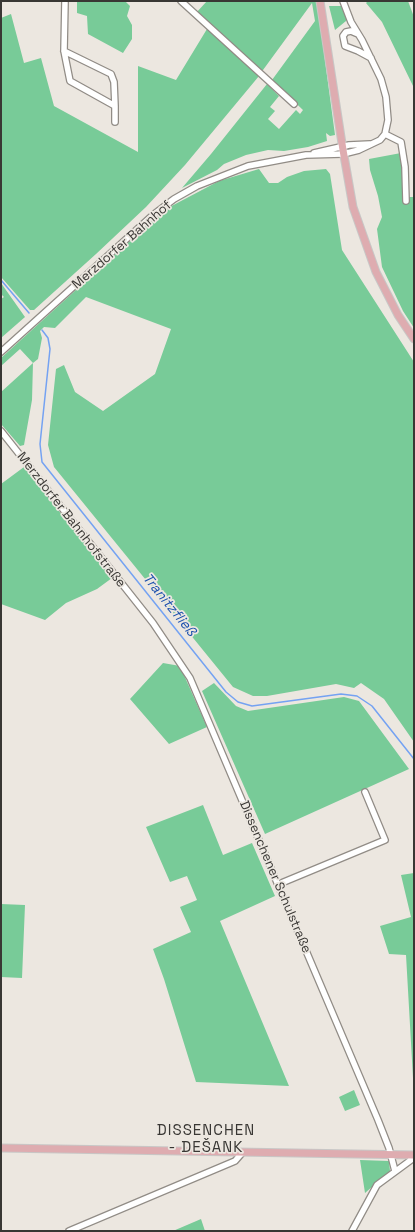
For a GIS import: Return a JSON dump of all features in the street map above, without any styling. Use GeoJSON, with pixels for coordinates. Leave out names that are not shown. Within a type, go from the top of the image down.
{"type":"FeatureCollection","features":[{"type":"Feature","properties":{"kind":"main road"},"geometry":{"type":"LineString","coordinates":[[320,1],[343,154],[353,207],[367,251],[395,309],[414,339]]}},
{"type":"Feature","properties":{"kind":"main road"},"geometry":{"type":"LineString","coordinates":[[1,1148],[413,1155]]}},
{"type":"Feature","properties":{"kind":"street"},"geometry":{"type":"LineString","coordinates":[[65,1],[64,51],[70,80],[115,106]]}},
{"type":"Feature","properties":{"kind":"street"},"geometry":{"type":"LineString","coordinates":[[181,1],[294,104]]}},
{"type":"Feature","properties":{"kind":"street"},"geometry":{"type":"LineString","coordinates":[[306,155],[343,154],[373,144],[380,140],[385,134],[388,120],[386,97],[381,79],[342,1]]}},
{"type":"Feature","properties":{"kind":"street"},"geometry":{"type":"LineString","coordinates":[[358,34],[351,31],[346,32],[343,36],[345,46],[371,58]]}},
{"type":"Feature","properties":{"kind":"street"},"geometry":{"type":"LineString","coordinates":[[64,51],[111,74],[114,82],[115,122]]}},
{"type":"Feature","properties":{"kind":"street"},"geometry":{"type":"LineString","coordinates":[[385,134],[401,142],[405,167],[406,201]]}},
{"type":"Feature","properties":{"kind":"street"},"geometry":{"type":"LineString","coordinates":[[306,155],[342,146],[373,144]]}},
{"type":"Feature","properties":{"kind":"street","name":"Merzdorfer Bahnhof"},"geometry":{"type":"LineString","coordinates":[[1,352],[153,215],[174,199],[197,186],[235,170],[265,162],[306,155]]}},
{"type":"Feature","properties":{"kind":"street","name":"Merzdorfer Bahnhofstraße"},"geometry":{"type":"LineString","coordinates":[[1,431],[141,608]]}},
{"type":"Feature","properties":{"kind":"street","name":"Dissenchener Schulstraße"},"geometry":{"type":"LineString","coordinates":[[141,608],[181,663],[190,678],[279,884],[378,1120],[391,1155],[395,1171]]}},
{"type":"Feature","properties":{"kind":"street"},"geometry":{"type":"LineString","coordinates":[[279,884],[385,840],[365,792]]}},
{"type":"Feature","properties":{"kind":"street"},"geometry":{"type":"LineString","coordinates":[[69,1231],[235,1161],[242,1153]]}},
{"type":"Feature","properties":{"kind":"street"},"geometry":{"type":"LineString","coordinates":[[352,1231],[377,1185],[411,1160],[413,1155]]}},
{"type":"Feature","properties":{"kind":"green space"},"geometry":{"type":"Polygon","coordinates":[[[77,1],[125,1],[130,6],[127,16],[132,25],[132,39],[123,53],[88,34],[87,16],[77,13],[77,1]]]}},
{"type":"Feature","properties":{"kind":"green space"},"geometry":{"type":"Polygon","coordinates":[[[207,1],[317,1],[335,135],[330,136],[326,133],[327,141],[308,147],[284,151],[268,150],[246,155],[224,164],[217,170],[182,188],[267,84],[279,96],[270,107],[275,111],[268,119],[279,129],[296,110],[300,114],[303,110],[272,80],[315,21],[312,3],[263,70],[259,70],[196,13],[207,1]]]}},
{"type":"Feature","properties":{"kind":"green space"},"geometry":{"type":"Polygon","coordinates":[[[368,1],[408,1],[414,17],[414,88],[382,22],[366,3],[368,1]]]}},
{"type":"Feature","properties":{"kind":"green space"},"geometry":{"type":"Polygon","coordinates":[[[329,6],[341,6],[347,17],[346,21],[335,30],[329,6]]]}},
{"type":"Feature","properties":{"kind":"green space"},"geometry":{"type":"Polygon","coordinates":[[[11,14],[24,63],[41,58],[54,106],[138,152],[138,66],[176,80],[207,29],[259,76],[185,165],[146,207],[34,310],[30,310],[1,277],[1,18],[11,14]]]}},
{"type":"Feature","properties":{"kind":"green space"},"geometry":{"type":"Polygon","coordinates":[[[401,153],[405,197],[414,197],[414,328],[403,311],[382,267],[377,229],[382,217],[378,196],[370,170],[369,159],[401,153]]]}},
{"type":"Feature","properties":{"kind":"green space"},"geometry":{"type":"Polygon","coordinates":[[[259,169],[269,183],[278,183],[287,177],[304,171],[326,169],[330,174],[342,250],[414,362],[414,742],[384,699],[361,683],[354,688],[336,684],[267,696],[253,696],[233,687],[54,467],[48,445],[56,369],[64,365],[75,392],[103,411],[155,374],[171,329],[86,297],[55,328],[44,327],[40,331],[42,338],[38,359],[33,363],[20,349],[1,366],[1,358],[164,210],[219,181],[259,169]]]}},
{"type":"Feature","properties":{"kind":"green space"},"geometry":{"type":"Polygon","coordinates":[[[1,283],[25,317],[1,338],[1,299],[4,297],[1,294],[1,283]]]}},
{"type":"Feature","properties":{"kind":"green space"},"geometry":{"type":"Polygon","coordinates":[[[33,363],[32,400],[24,445],[20,446],[1,424],[1,392],[33,363]]]}},
{"type":"Feature","properties":{"kind":"green space"},"geometry":{"type":"Polygon","coordinates":[[[24,467],[112,578],[97,589],[66,603],[45,620],[1,604],[1,484],[24,467]]]}},
{"type":"Feature","properties":{"kind":"green space"},"geometry":{"type":"Polygon","coordinates":[[[163,663],[180,666],[207,727],[169,744],[130,699],[163,663]]]}},
{"type":"Feature","properties":{"kind":"green space"},"geometry":{"type":"Polygon","coordinates":[[[214,683],[236,706],[248,711],[344,697],[359,701],[409,769],[265,834],[202,691],[214,683]]]}},
{"type":"Feature","properties":{"kind":"green space"},"geometry":{"type":"Polygon","coordinates":[[[203,805],[223,855],[252,843],[275,896],[220,921],[289,1086],[196,1082],[164,979],[153,949],[191,932],[180,907],[197,900],[187,876],[170,882],[146,827],[203,805]]]}},
{"type":"Feature","properties":{"kind":"green space"},"geometry":{"type":"Polygon","coordinates":[[[414,873],[413,1078],[406,955],[389,954],[380,926],[411,917],[401,875],[414,873]]]}},
{"type":"Feature","properties":{"kind":"green space"},"geometry":{"type":"Polygon","coordinates":[[[1,904],[25,905],[22,978],[1,977],[1,904]]]}},
{"type":"Feature","properties":{"kind":"green space"},"geometry":{"type":"Polygon","coordinates":[[[354,1090],[360,1105],[345,1111],[339,1097],[354,1090]]]}},
{"type":"Feature","properties":{"kind":"green space"},"geometry":{"type":"Polygon","coordinates":[[[360,1160],[389,1161],[390,1171],[365,1193],[360,1160]]]}},
{"type":"Feature","properties":{"kind":"green space"},"geometry":{"type":"Polygon","coordinates":[[[201,1219],[205,1231],[173,1231],[201,1219]]]}},
{"type":"Feature","properties":{"kind":"waterway","name":"Tranitzfließ"},"geometry":{"type":"LineString","coordinates":[[1,280],[29,313]]}},
{"type":"Feature","properties":{"kind":"waterway","name":"Tranitzfließ"},"geometry":{"type":"LineString","coordinates":[[42,330],[48,338],[50,349],[40,444],[42,462],[226,692],[238,702],[252,706],[341,694],[357,696],[372,706],[414,759]]}},
{"type":"Feature","properties":{"kind":"district","name":"DISSENCHEN - DEŠANK"},"geometry":{"type":"Point","coordinates":[206,1140]}}]}
